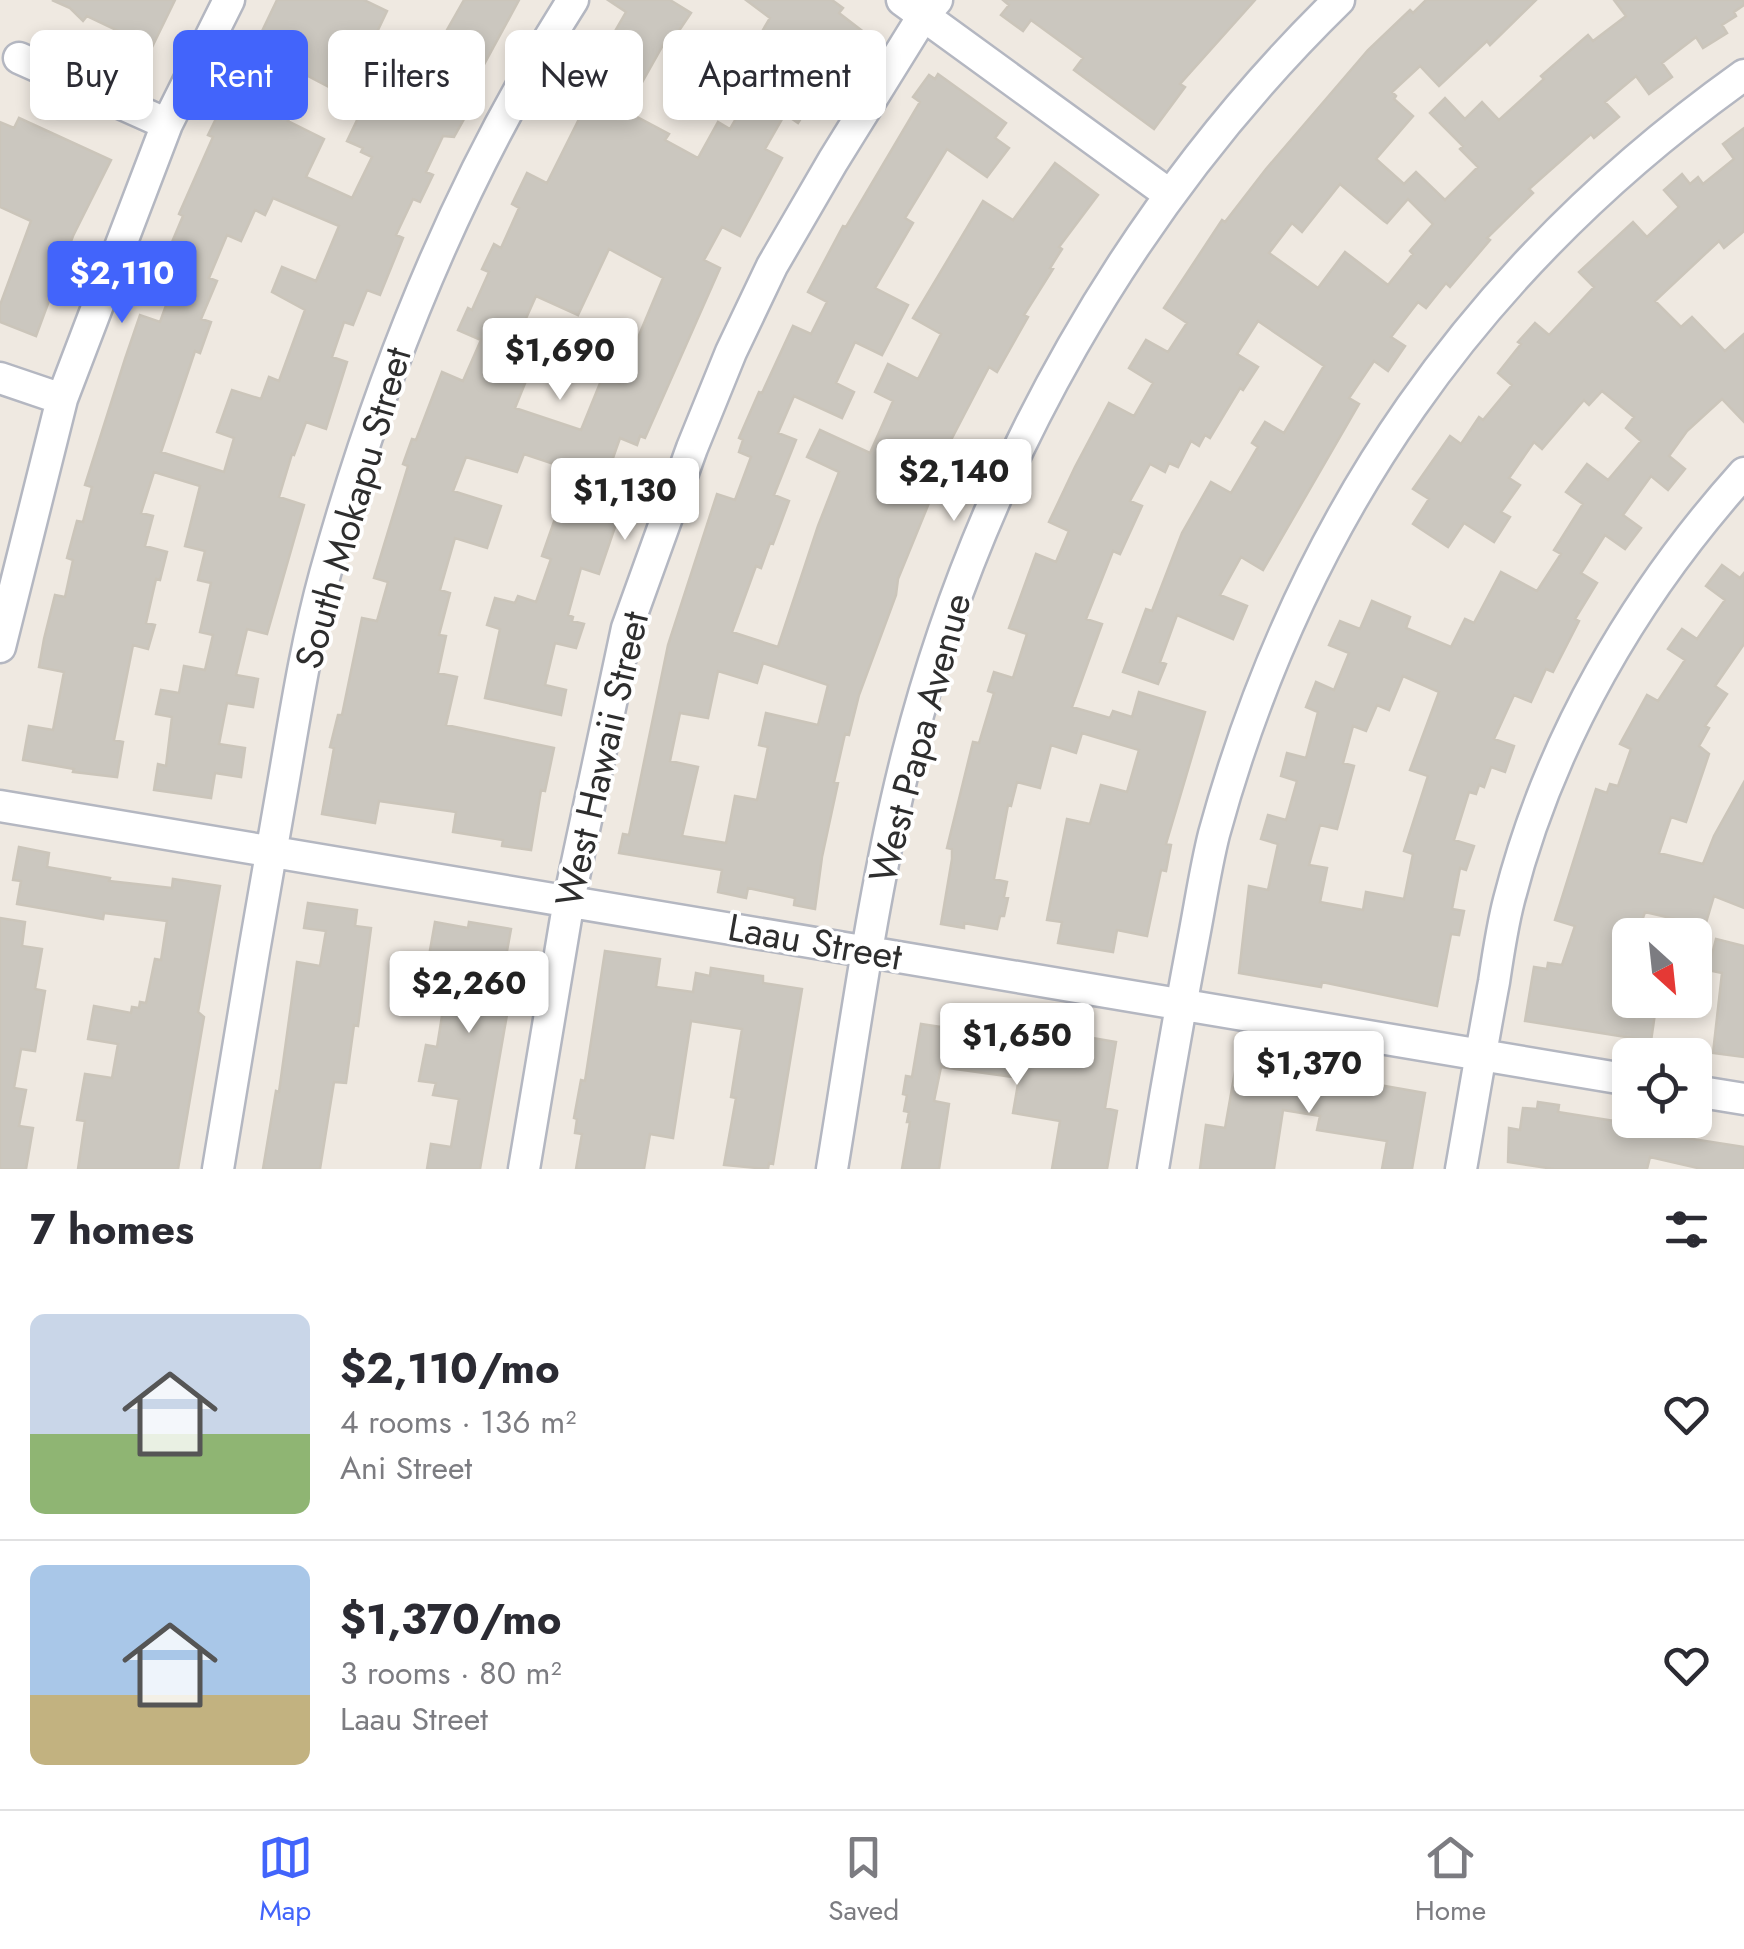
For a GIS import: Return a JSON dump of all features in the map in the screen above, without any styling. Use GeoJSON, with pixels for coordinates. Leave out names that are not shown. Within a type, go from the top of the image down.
{"type":"FeatureCollection","features":[{"type":"Feature","properties":{"kind":"street"},"geometry":{"type":"LineString","coordinates":[[0,646],[62,399],[167,124],[229,0]]}},
{"type":"Feature","properties":{"kind":"street","name":"South Mokapu Street"},"geometry":{"type":"LineString","coordinates":[[218,1169],[271,849],[324,575],[384,384],[446,233],[573,0]]}},
{"type":"Feature","properties":{"kind":"street","name":"West Papa Avenue"},"geometry":{"type":"LineString","coordinates":[[832,1169],[877,889],[908,751],[968,567],[1047,392],[1120,267],[1240,106],[1339,0]]}},
{"type":"Feature","properties":{"kind":"street"},"geometry":{"type":"LineString","coordinates":[[921,5],[1170,196]]}},
{"type":"Feature","properties":{"kind":"street","name":"West Hawaii Street"},"geometry":{"type":"LineString","coordinates":[[524,1169],[569,900],[626,628],[731,352],[772,266],[921,5]]}},
{"type":"Feature","properties":{"kind":"street"},"geometry":{"type":"LineString","coordinates":[[19,58],[167,124]]}},
{"type":"Feature","properties":{"kind":"street"},"geometry":{"type":"LineString","coordinates":[[1152,1169],[1213,838],[1237,758],[1320,557],[1356,490],[1439,366],[1534,254],[1592,196],[1744,75]]}},
{"type":"Feature","properties":{"kind":"street"},"geometry":{"type":"LineString","coordinates":[[0,378],[62,399]]}},
{"type":"Feature","properties":{"kind":"street"},"geometry":{"type":"LineString","coordinates":[[1461,1169],[1508,901],[1533,826],[1560,760],[1630,620],[1669,562],[1744,473]]}},
{"type":"Feature","properties":{"kind":"street","name":"Laau Street"},"geometry":{"type":"LineString","coordinates":[[0,806],[1612,1077]]}},
{"type":"Feature","properties":{"kind":"street"},"geometry":{"type":"LineString","coordinates":[[1712,1093],[1744,1099]]}},
{"type":"Feature","properties":{"kind":"building"},"geometry":{"type":"Polygon","coordinates":[[[52,0],[175,0],[153,45],[153,30],[116,30],[87,16],[83,21],[70,8],[52,0]]]}},
{"type":"Feature","properties":{"kind":"building"},"geometry":{"type":"Polygon","coordinates":[[[277,0],[364,0],[387,11],[378,30],[328,30],[328,86],[308,76],[308,30],[263,30],[277,0]]]}},
{"type":"Feature","properties":{"kind":"building"},"geometry":{"type":"Polygon","coordinates":[[[464,0],[519,0],[485,63],[485,30],[447,30],[464,0]]]}},
{"type":"Feature","properties":{"kind":"building"},"geometry":{"type":"Polygon","coordinates":[[[608,0],[670,0],[691,13],[679,30],[663,30],[663,45],[643,81],[643,30],[616,30],[626,12],[608,0]]]}},
{"type":"Feature","properties":{"kind":"building"},"geometry":{"type":"Polygon","coordinates":[[[746,0],[832,0],[843,8],[839,13],[861,30],[763,30],[770,18],[746,0]]]}},
{"type":"Feature","properties":{"kind":"building"},"geometry":{"type":"Polygon","coordinates":[[[1003,0],[1255,0],[1180,84],[1185,87],[1154,129],[1074,70],[1083,58],[1031,20],[1023,31],[1001,15],[1009,5],[1003,0]]]}},
{"type":"Feature","properties":{"kind":"building"},"geometry":{"type":"Polygon","coordinates":[[[1426,0],[1536,0],[1490,45],[1487,41],[1439,86],[1420,66],[1392,92],[1394,99],[1413,116],[1376,159],[1404,184],[1416,172],[1445,200],[1478,167],[1430,113],[1445,98],[1465,119],[1482,102],[1499,120],[1588,35],[1593,41],[1626,16],[1614,0],[1744,0],[1744,5],[1734,12],[1736,16],[1722,25],[1727,33],[1703,48],[1696,37],[1662,63],[1672,77],[1649,94],[1636,76],[1605,102],[1619,117],[1594,138],[1591,134],[1529,189],[1533,193],[1487,238],[1490,240],[1450,287],[1446,283],[1426,308],[1418,302],[1391,337],[1405,346],[1388,371],[1374,361],[1349,398],[1359,404],[1263,570],[1241,557],[1220,595],[1247,606],[1233,639],[1177,615],[1160,662],[1166,664],[1158,684],[1123,672],[1146,609],[1152,611],[1182,533],[1211,482],[1231,493],[1258,447],[1252,443],[1265,422],[1284,433],[1324,366],[1258,321],[1237,354],[1258,367],[1243,390],[1240,388],[1210,438],[1205,435],[1199,446],[1191,441],[1178,467],[1169,463],[1165,472],[1150,464],[1130,501],[1142,506],[1120,554],[1113,551],[1086,619],[1102,624],[1072,707],[1110,718],[1113,711],[1132,717],[1139,692],[1205,712],[1166,844],[1171,845],[1166,871],[1161,870],[1147,936],[1117,930],[1113,952],[1058,943],[1062,922],[1047,920],[1067,819],[1090,824],[1101,785],[1127,792],[1139,750],[1082,733],[1076,753],[1051,745],[1040,788],[1017,782],[1011,806],[1008,805],[994,879],[1007,882],[1004,897],[1008,898],[997,929],[964,923],[964,928],[941,924],[952,859],[952,849],[947,848],[973,742],[979,743],[994,693],[988,691],[994,672],[1013,678],[1027,634],[1009,628],[1036,554],[1056,562],[1069,531],[1049,522],[1075,467],[1109,403],[1134,416],[1153,383],[1129,368],[1146,340],[1168,352],[1187,323],[1164,308],[1222,220],[1225,222],[1368,50],[1410,10],[1413,13],[1426,0]],[[1340,184],[1302,232],[1292,223],[1269,253],[1318,288],[1345,252],[1388,285],[1433,224],[1408,199],[1387,223],[1340,184]]]}},
{"type":"Feature","properties":{"kind":"building"},"geometry":{"type":"Polygon","coordinates":[[[938,74],[1006,123],[995,138],[1009,148],[987,177],[947,149],[905,218],[913,223],[875,288],[908,305],[882,355],[855,342],[836,383],[854,392],[842,418],[794,396],[778,433],[796,440],[774,495],[789,501],[761,568],[756,566],[732,632],[778,647],[839,472],[807,457],[820,430],[870,453],[893,401],[875,392],[888,364],[918,379],[941,334],[913,318],[983,201],[1013,220],[1055,163],[1098,195],[1059,247],[1062,249],[1050,268],[1053,269],[1024,315],[1028,317],[997,372],[989,367],[950,442],[953,444],[898,579],[849,735],[845,734],[815,909],[794,905],[795,898],[748,888],[746,898],[718,892],[722,870],[619,853],[623,834],[629,835],[668,645],[717,494],[735,500],[751,457],[739,452],[743,440],[739,438],[759,392],[762,393],[793,326],[811,334],[827,302],[808,292],[843,226],[846,227],[920,102],[913,97],[929,75],[935,79],[938,74]],[[763,663],[757,683],[718,671],[708,718],[680,713],[670,761],[698,767],[682,836],[726,843],[735,796],[757,800],[768,747],[759,745],[766,713],[818,725],[828,685],[763,663]]]}},
{"type":"Feature","properties":{"kind":"building"},"geometry":{"type":"Polygon","coordinates":[[[19,118],[111,160],[73,236],[36,336],[0,322],[0,305],[31,221],[0,207],[0,122],[14,128],[19,118]]]}},
{"type":"Feature","properties":{"kind":"building"},"geometry":{"type":"Polygon","coordinates":[[[215,120],[289,120],[324,139],[306,177],[352,198],[372,157],[347,141],[357,120],[464,120],[454,137],[443,136],[426,172],[433,175],[420,202],[413,199],[396,235],[403,238],[380,295],[367,290],[353,325],[344,322],[332,357],[347,362],[326,429],[306,422],[292,454],[279,497],[304,505],[267,634],[247,629],[236,675],[258,679],[253,707],[227,703],[219,744],[245,748],[241,777],[215,773],[211,798],[154,790],[158,764],[166,766],[172,717],[156,714],[161,690],[179,693],[184,666],[205,670],[213,635],[200,632],[211,583],[198,580],[205,551],[185,546],[200,486],[154,472],[141,513],[153,516],[145,546],[167,552],[146,623],[155,625],[148,649],[133,645],[114,740],[123,742],[117,777],[23,760],[29,726],[53,730],[64,672],[39,667],[55,595],[65,597],[73,560],[67,558],[77,521],[83,522],[92,487],[85,485],[140,315],[160,322],[172,289],[152,280],[183,216],[179,214],[213,137],[208,135],[215,120]],[[273,198],[265,215],[255,210],[241,241],[227,235],[209,278],[217,281],[201,319],[211,322],[200,353],[195,351],[161,452],[224,472],[234,438],[217,432],[232,390],[261,399],[269,377],[279,381],[305,310],[272,292],[282,267],[316,281],[339,226],[273,198]]]}},
{"type":"Feature","properties":{"kind":"building"},"geometry":{"type":"Polygon","coordinates":[[[578,120],[643,120],[669,134],[665,140],[698,158],[718,122],[730,129],[735,120],[782,120],[765,149],[782,158],[740,236],[722,227],[704,260],[720,268],[645,438],[640,436],[637,445],[620,438],[607,475],[630,483],[599,574],[581,568],[568,615],[573,617],[572,621],[584,624],[576,648],[555,643],[545,685],[566,690],[561,715],[485,698],[500,629],[487,625],[495,598],[515,603],[518,596],[536,602],[551,559],[542,556],[572,470],[524,454],[517,472],[466,457],[453,491],[501,506],[487,548],[455,538],[440,590],[450,593],[439,635],[446,636],[438,673],[457,677],[446,725],[554,748],[545,791],[541,790],[531,850],[502,846],[503,840],[453,832],[456,812],[379,801],[375,823],[322,814],[334,748],[330,747],[338,715],[342,715],[362,618],[377,621],[388,582],[374,578],[408,466],[403,464],[442,372],[463,381],[481,340],[458,330],[489,272],[482,269],[494,244],[501,248],[519,208],[512,204],[527,173],[547,183],[578,120]],[[609,249],[578,315],[536,296],[507,361],[530,371],[515,408],[581,430],[603,376],[619,383],[663,278],[609,249]]]}},
{"type":"Feature","properties":{"kind":"building"},"geometry":{"type":"Polygon","coordinates":[[[1744,128],[1744,231],[1724,248],[1719,241],[1655,301],[1681,327],[1692,317],[1725,351],[1744,334],[1744,422],[1722,399],[1687,431],[1669,456],[1685,469],[1668,490],[1651,476],[1623,515],[1641,528],[1625,549],[1605,535],[1581,573],[1597,583],[1575,619],[1579,621],[1553,672],[1546,669],[1531,702],[1514,695],[1494,739],[1514,746],[1505,772],[1491,767],[1484,787],[1479,785],[1476,794],[1469,792],[1454,840],[1474,846],[1466,870],[1460,868],[1452,909],[1464,911],[1459,935],[1451,934],[1437,1006],[1322,982],[1321,987],[1239,973],[1249,886],[1268,890],[1278,844],[1261,839],[1268,815],[1286,820],[1297,781],[1281,776],[1287,753],[1306,758],[1318,712],[1306,707],[1316,682],[1334,690],[1349,653],[1329,645],[1340,621],[1360,629],[1372,601],[1410,617],[1406,628],[1451,647],[1465,619],[1474,623],[1501,572],[1537,591],[1561,554],[1554,550],[1583,504],[1566,492],[1587,464],[1608,480],[1641,441],[1626,428],[1634,417],[1602,391],[1589,405],[1584,400],[1542,449],[1534,442],[1509,478],[1520,485],[1501,512],[1510,517],[1494,542],[1464,523],[1448,547],[1413,524],[1429,499],[1413,489],[1450,436],[1461,444],[1479,417],[1483,420],[1512,385],[1498,373],[1535,323],[1549,335],[1594,287],[1579,272],[1633,222],[1647,237],[1679,207],[1664,190],[1682,174],[1690,184],[1698,177],[1703,184],[1734,159],[1723,144],[1744,128]],[[1403,676],[1389,710],[1377,705],[1366,731],[1353,726],[1343,763],[1354,766],[1337,829],[1320,825],[1309,865],[1327,868],[1320,902],[1363,910],[1366,892],[1404,899],[1413,854],[1404,851],[1428,776],[1410,770],[1439,692],[1403,676]]]}},
{"type":"Feature","properties":{"kind":"building"},"geometry":{"type":"Polygon","coordinates":[[[1722,565],[1740,578],[1744,573],[1744,644],[1715,686],[1727,694],[1705,726],[1709,728],[1699,746],[1709,754],[1686,822],[1671,817],[1659,853],[1703,864],[1744,782],[1744,908],[1714,896],[1707,918],[1671,918],[1645,912],[1643,918],[1612,918],[1612,1018],[1654,1018],[1651,1038],[1525,1021],[1534,967],[1562,965],[1575,926],[1555,920],[1596,789],[1607,793],[1610,784],[1618,786],[1631,749],[1620,744],[1647,695],[1658,701],[1685,660],[1668,649],[1682,629],[1697,639],[1725,600],[1706,586],[1722,565]]]}},
{"type":"Feature","properties":{"kind":"building"},"geometry":{"type":"Polygon","coordinates":[[[19,847],[49,853],[47,867],[110,878],[109,881],[172,888],[173,879],[220,886],[198,1012],[204,1017],[178,1169],[78,1169],[85,1121],[77,1120],[85,1074],[112,1078],[118,1044],[88,1039],[94,1006],[131,1013],[132,1007],[146,1003],[155,959],[161,960],[167,921],[104,913],[103,919],[17,904],[21,881],[13,880],[19,847]]]}},
{"type":"Feature","properties":{"kind":"building"},"geometry":{"type":"Polygon","coordinates":[[[308,903],[357,910],[355,926],[371,928],[358,1026],[354,1025],[346,1083],[334,1082],[320,1169],[263,1169],[276,1091],[279,1092],[297,962],[320,966],[326,931],[304,928],[308,903]]]}},
{"type":"Feature","properties":{"kind":"building"},"geometry":{"type":"Polygon","coordinates":[[[0,918],[25,922],[22,946],[42,949],[35,989],[45,991],[35,1051],[21,1049],[14,1088],[26,1090],[19,1126],[33,1128],[26,1169],[0,1169],[0,918]]]}},
{"type":"Feature","properties":{"kind":"building"},"geometry":{"type":"Polygon","coordinates":[[[435,922],[468,928],[469,922],[511,929],[501,984],[512,986],[480,1169],[427,1169],[431,1144],[451,1147],[459,1099],[433,1095],[436,1083],[419,1081],[426,1045],[437,1047],[451,960],[429,956],[435,922]]]}},
{"type":"Feature","properties":{"kind":"building"},"geometry":{"type":"Polygon","coordinates":[[[1716,939],[1744,946],[1744,1057],[1713,1053],[1722,973],[1712,971],[1716,939]]]}},
{"type":"Feature","properties":{"kind":"building"},"geometry":{"type":"Polygon","coordinates":[[[605,951],[660,959],[656,987],[693,992],[696,973],[710,976],[711,968],[763,976],[763,983],[802,989],[773,1164],[769,1163],[768,1169],[724,1165],[736,1098],[731,1097],[742,1029],[691,1021],[673,1138],[650,1134],[644,1169],[576,1169],[582,1134],[575,1133],[574,1118],[581,1080],[585,1081],[605,951]]]}},
{"type":"Feature","properties":{"kind":"building"},"geometry":{"type":"Polygon","coordinates":[[[943,1013],[989,1025],[986,1046],[1022,1050],[1028,1021],[1059,1027],[1058,1032],[1116,1042],[1105,1108],[1117,1111],[1107,1169],[1052,1169],[1060,1121],[1013,1113],[1019,1078],[941,1067],[934,1101],[949,1104],[939,1169],[902,1169],[910,1122],[909,1112],[904,1111],[906,1076],[912,1077],[921,1024],[941,1027],[943,1013]]]}},
{"type":"Feature","properties":{"kind":"building"},"geometry":{"type":"Polygon","coordinates":[[[1237,1060],[1425,1093],[1412,1169],[1382,1169],[1387,1141],[1317,1130],[1320,1116],[1283,1110],[1274,1169],[1200,1169],[1206,1125],[1225,1128],[1237,1060]]]}},
{"type":"Feature","properties":{"kind":"building"},"geometry":{"type":"Polygon","coordinates":[[[1538,1102],[1559,1105],[1558,1112],[1612,1121],[1612,1138],[1686,1138],[1744,1147],[1744,1169],[1702,1169],[1650,1157],[1647,1169],[1554,1169],[1508,1162],[1509,1128],[1520,1130],[1523,1108],[1537,1109],[1538,1102]]]}}]}
